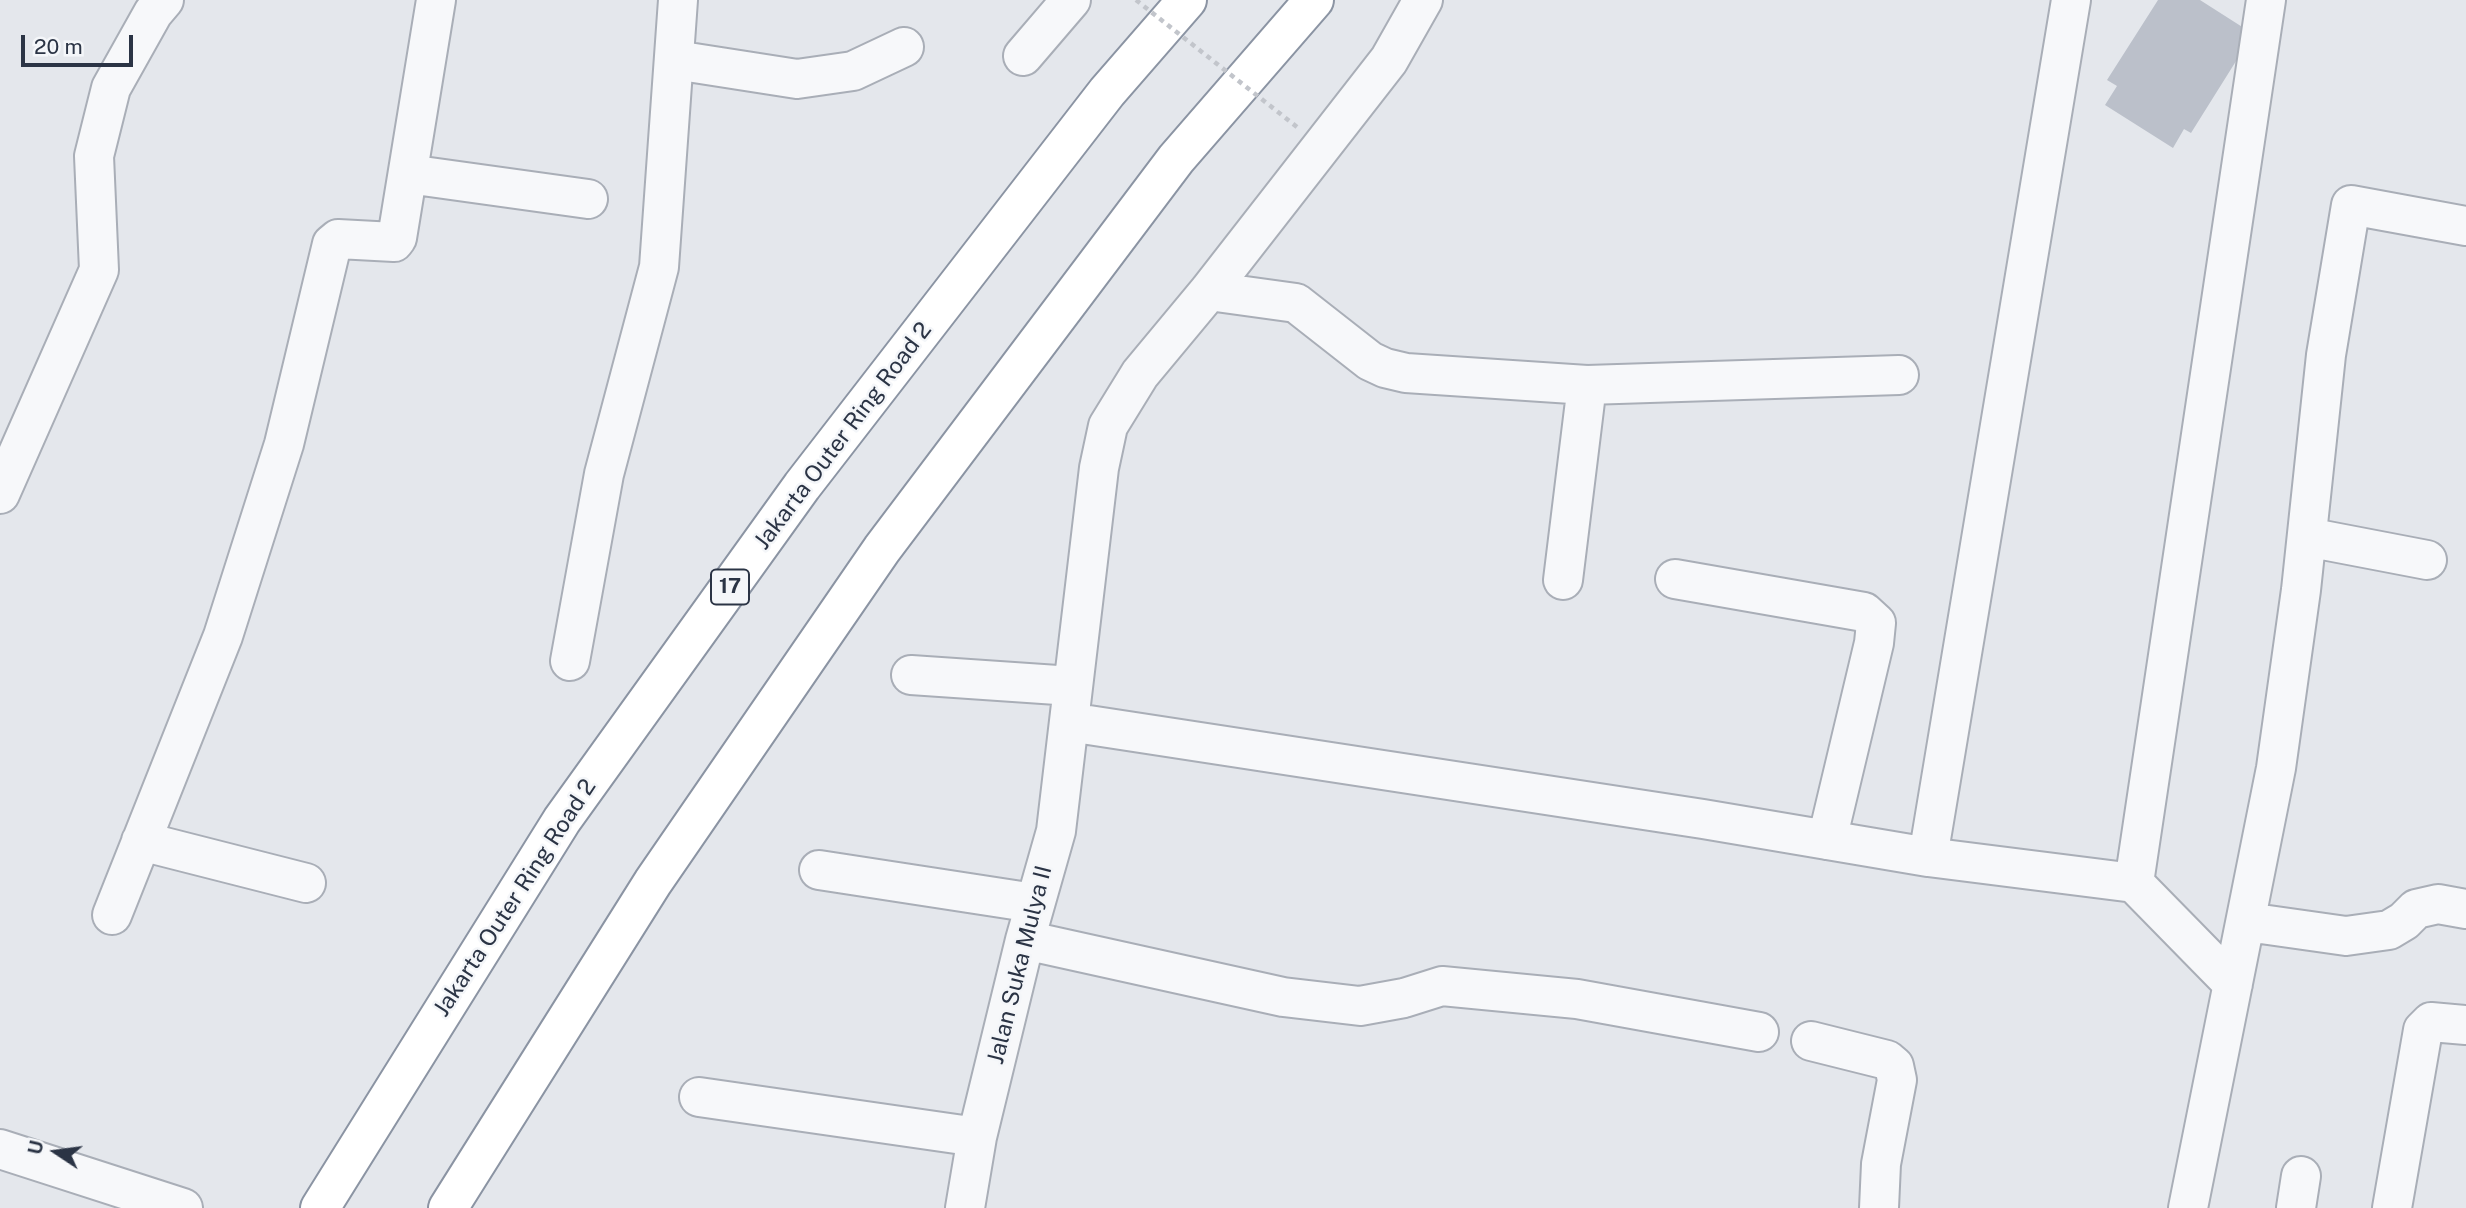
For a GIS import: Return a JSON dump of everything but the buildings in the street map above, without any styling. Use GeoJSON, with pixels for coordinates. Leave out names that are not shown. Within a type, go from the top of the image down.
{"type":"FeatureCollection","features":[{"type":"Feature","properties":{"kind":"highway","name":"Jakarta Outer Ring Road 2"},"geometry":{"type":"LineString","coordinates":[[320,1208],[562,820],[610,753],[802,486],[1107,92],[1187,0]]}},
{"type":"Feature","properties":{"kind":"highway"},"geometry":{"type":"LineString","coordinates":[[448,1208],[653,882],[882,549],[1176,159],[1314,0]]}},
{"type":"Feature","properties":{"kind":"street"},"geometry":{"type":"LineString","coordinates":[[0,494],[99,270],[94,156],[111,88],[153,13],[164,0]]}},
{"type":"Feature","properties":{"kind":"street"},"geometry":{"type":"LineString","coordinates":[[112,915],[227,623],[285,444],[332,244],[338,239],[394,242],[397,238],[436,0]]}},
{"type":"Feature","properties":{"kind":"street"},"geometry":{"type":"LineString","coordinates":[[570,661],[604,474],[659,267],[678,0]]}},
{"type":"Feature","properties":{"kind":"street"},"geometry":{"type":"LineString","coordinates":[[1023,57],[1071,0]]}},
{"type":"Feature","properties":{"kind":"street","name":"Jalan Suka Mulya II"},"geometry":{"type":"LineString","coordinates":[[965,1208],[978,1137],[1025,940],[1056,831],[1099,468],[1108,426],[1140,374],[1209,291],[1389,60],[1423,0]]}},
{"type":"Feature","properties":{"kind":"street"},"geometry":{"type":"LineString","coordinates":[[1928,857],[2071,0]]}},
{"type":"Feature","properties":{"kind":"street"},"geometry":{"type":"LineString","coordinates":[[2134,883],[2266,0]]}},
{"type":"Feature","properties":{"kind":"street"},"geometry":{"type":"LineString","coordinates":[[675,60],[797,79],[853,71],[904,47]]}},
{"type":"Feature","properties":{"kind":"street"},"geometry":{"type":"LineString","coordinates":[[408,174],[588,198]]}},
{"type":"Feature","properties":{"kind":"street"},"geometry":{"type":"LineString","coordinates":[[2188,1208],[2276,768],[2326,355],[2351,205],[2466,226]]}},
{"type":"Feature","properties":{"kind":"street"},"geometry":{"type":"LineString","coordinates":[[1209,291],[1296,303],[1370,361],[1406,373],[1587,385],[1899,375]]}},
{"type":"Feature","properties":{"kind":"street"},"geometry":{"type":"LineString","coordinates":[[1563,580],[1587,385]]}},
{"type":"Feature","properties":{"kind":"street"},"geometry":{"type":"LineString","coordinates":[[2306,537],[2427,560]]}},
{"type":"Feature","properties":{"kind":"street"},"geometry":{"type":"LineString","coordinates":[[1675,579],[1864,612],[1877,623],[1826,840]]}},
{"type":"Feature","properties":{"kind":"street"},"geometry":{"type":"LineString","coordinates":[[911,675],[1826,840],[1928,857],[2134,883],[2233,984]]}},
{"type":"Feature","properties":{"kind":"street"},"geometry":{"type":"LineString","coordinates":[[141,841],[306,883]]}},
{"type":"Feature","properties":{"kind":"street"},"geometry":{"type":"LineString","coordinates":[[819,870],[1034,903]]}},
{"type":"Feature","properties":{"kind":"street"},"geometry":{"type":"LineString","coordinates":[[2247,922],[2346,936],[2389,930],[2404,921],[2416,909],[2438,904],[2466,909]]}},
{"type":"Feature","properties":{"kind":"street"},"geometry":{"type":"LineString","coordinates":[[1025,940],[1283,997],[1360,1006],[1404,998],[1442,986],[1577,999],[1759,1032]]}},
{"type":"Feature","properties":{"kind":"street"},"geometry":{"type":"LineString","coordinates":[[2392,1208],[2422,1035],[2425,1026],[2449,1024]]}},
{"type":"Feature","properties":{"kind":"street"},"geometry":{"type":"LineString","coordinates":[[1811,1041],[1888,1060],[1894,1066],[1897,1080],[1881,1164],[1879,1208]]}},
{"type":"Feature","properties":{"kind":"street"},"geometry":{"type":"LineString","coordinates":[[699,1097],[978,1137]]}},
{"type":"Feature","properties":{"kind":"street"},"geometry":{"type":"LineString","coordinates":[[0,1149],[183,1208]]}},
{"type":"Feature","properties":{"kind":"path"},"geometry":{"type":"LineString","coordinates":[[1136,0],[1297,127]]}}]}
